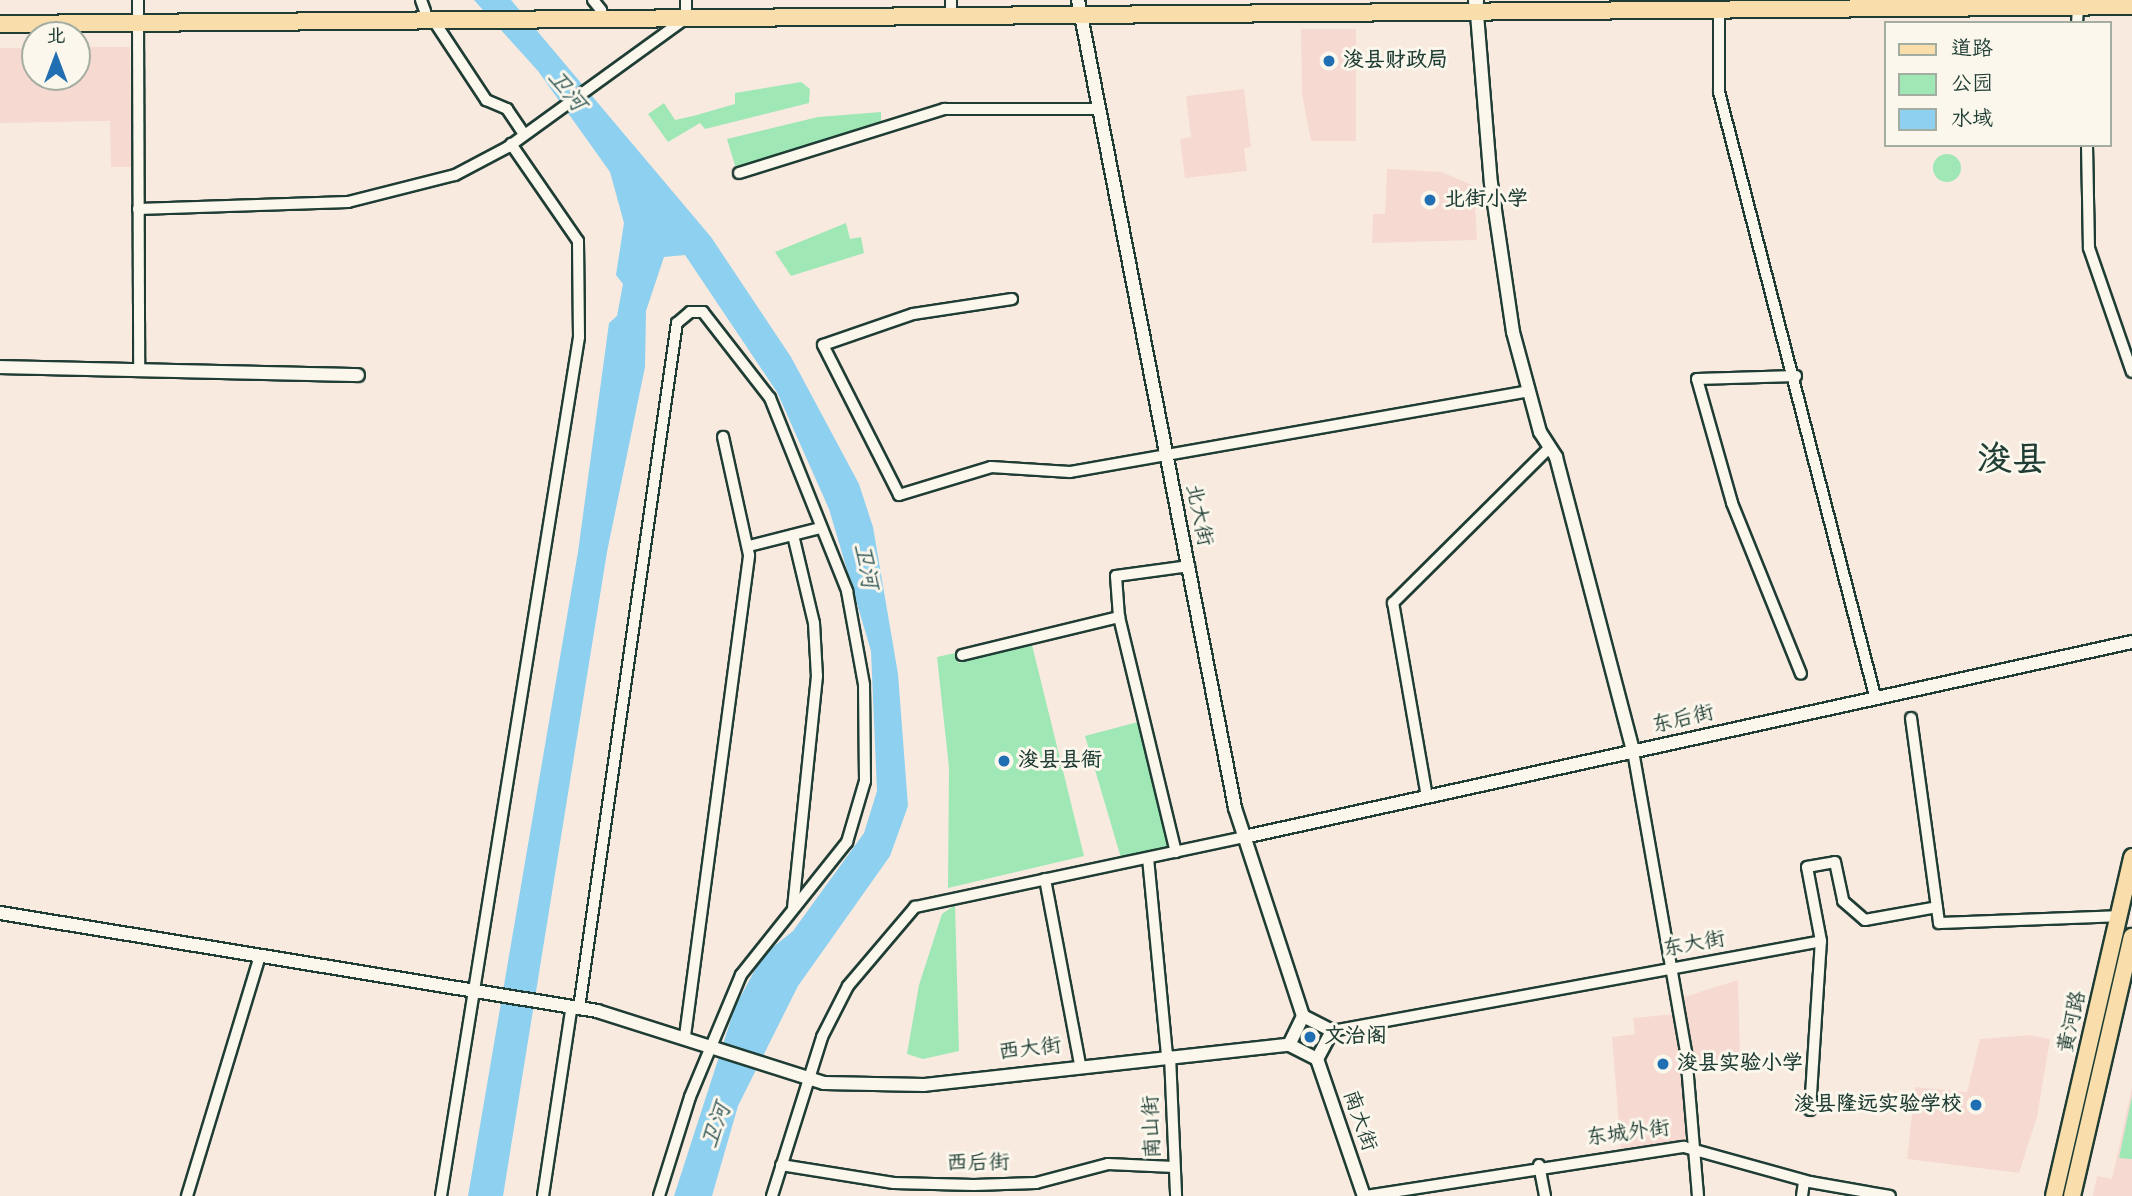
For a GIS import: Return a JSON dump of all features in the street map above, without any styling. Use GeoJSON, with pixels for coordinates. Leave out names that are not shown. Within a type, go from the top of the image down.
{"type":"FeatureCollection","features":[{"type":"Feature","properties":{"kind":"main road"},"geometry":{"type":"LineString","coordinates":[[686,9],[951,3],[1079,7]]}},
{"type":"Feature","properties":{"kind":"main road"},"geometry":{"type":"LineString","coordinates":[[0,15],[1476,3],[1714,5],[2077,15],[2132,6]]}},
{"type":"Feature","properties":{"kind":"main road"},"geometry":{"type":"LineString","coordinates":[[0,24],[138,12]]}},
{"type":"Feature","properties":{"kind":"main road","name":"黄河路"},"geometry":{"type":"LineString","coordinates":[[2054,1196],[2132,857]]}},
{"type":"Feature","properties":{"kind":"main road","name":"黄河路"},"geometry":{"type":"LineString","coordinates":[[2073,1196],[2129,961],[2132,937]]}},
{"type":"Feature","properties":{"kind":"street"},"geometry":{"type":"LineString","coordinates":[[1476,3],[1501,266],[1529,391],[1549,448],[1633,751],[1671,969],[1696,1151],[1698,1196]]}},
{"type":"Feature","properties":{"kind":"street"},"geometry":{"type":"LineString","coordinates":[[1714,5],[1719,92],[1796,376],[1875,696]]}},
{"type":"Feature","properties":{"kind":"street","name":"北大街"},"geometry":{"type":"LineString","coordinates":[[1079,7],[1166,458],[1244,837],[1303,1016]]}},
{"type":"Feature","properties":{"kind":"street"},"geometry":{"type":"LineString","coordinates":[[138,209],[348,202],[454,174],[511,144],[686,9]]}},
{"type":"Feature","properties":{"kind":"street"},"geometry":{"type":"LineString","coordinates":[[138,12],[139,369]]}},
{"type":"Feature","properties":{"kind":"street"},"geometry":{"type":"LineString","coordinates":[[431,13],[486,100],[508,109],[524,134]]}},
{"type":"Feature","properties":{"kind":"street"},"geometry":{"type":"LineString","coordinates":[[739,173],[944,109],[1098,109]]}},
{"type":"Feature","properties":{"kind":"street"},"geometry":{"type":"LineString","coordinates":[[441,1196],[482,992],[579,337],[578,241],[511,144]]}},
{"type":"Feature","properties":{"kind":"street"},"geometry":{"type":"LineString","coordinates":[[2087,147],[2089,248],[2132,372]]}},
{"type":"Feature","properties":{"kind":"street"},"geometry":{"type":"LineString","coordinates":[[1012,299],[913,314],[823,345],[899,495],[990,467],[1070,472],[1166,458],[1529,391]]}},
{"type":"Feature","properties":{"kind":"street"},"geometry":{"type":"LineString","coordinates":[[543,1196],[570,1008],[680,318],[690,312],[710,316],[766,391],[820,528],[855,628],[864,685],[865,781],[854,829],[812,892],[793,907],[741,975],[659,1196]]}},
{"type":"Feature","properties":{"kind":"street"},"geometry":{"type":"LineString","coordinates":[[0,367],[358,375]]}},
{"type":"Feature","properties":{"kind":"street"},"geometry":{"type":"LineString","coordinates":[[1796,376],[1697,379],[1732,503],[1801,674]]}},
{"type":"Feature","properties":{"kind":"street"},"geometry":{"type":"LineString","coordinates":[[685,1036],[749,547],[723,437]]}},
{"type":"Feature","properties":{"kind":"street"},"geometry":{"type":"LineString","coordinates":[[1427,797],[1394,603],[1549,448]]}},
{"type":"Feature","properties":{"kind":"street"},"geometry":{"type":"LineString","coordinates":[[749,547],[820,528]]}},
{"type":"Feature","properties":{"kind":"street"},"geometry":{"type":"LineString","coordinates":[[793,535],[814,623],[817,676],[793,907]]}},
{"type":"Feature","properties":{"kind":"street"},"geometry":{"type":"LineString","coordinates":[[1176,852],[1119,617],[1116,576],[1189,566]]}},
{"type":"Feature","properties":{"kind":"street"},"geometry":{"type":"LineString","coordinates":[[962,655],[1119,617]]}},
{"type":"Feature","properties":{"kind":"street","name":"东后街"},"geometry":{"type":"LineString","coordinates":[[1244,837],[1875,696],[2132,642]]}},
{"type":"Feature","properties":{"kind":"street"},"geometry":{"type":"LineString","coordinates":[[1911,718],[1939,923],[2118,916]]}},
{"type":"Feature","properties":{"kind":"street"},"geometry":{"type":"LineString","coordinates":[[772,1196],[806,1079],[848,986],[907,913],[1045,879],[1244,837]]}},
{"type":"Feature","properties":{"kind":"street","name":"南山街"},"geometry":{"type":"LineString","coordinates":[[1148,858],[1168,1056],[1176,1196]]}},
{"type":"Feature","properties":{"kind":"street"},"geometry":{"type":"LineString","coordinates":[[1810,1110],[1821,941],[1807,867],[1835,862],[1843,901],[1865,920],[1937,907]]}},
{"type":"Feature","properties":{"kind":"street"},"geometry":{"type":"LineString","coordinates":[[1045,879],[1080,1064]]}},
{"type":"Feature","properties":{"kind":"street","name":"西大街"},"geometry":{"type":"LineString","coordinates":[[0,913],[570,1008],[685,1036],[806,1079],[924,1085],[1080,1064],[1289,1045]]}},
{"type":"Feature","properties":{"kind":"street","name":"东大街"},"geometry":{"type":"LineString","coordinates":[[1332,1031],[1821,941]]}},
{"type":"Feature","properties":{"kind":"street"},"geometry":{"type":"LineString","coordinates":[[187,1196],[260,956]]}},
{"type":"Feature","properties":{"kind":"street"},"geometry":{"type":"LineString","coordinates":[[1303,1016],[1332,1031],[1317,1059],[1289,1045],[1303,1016]]}},
{"type":"Feature","properties":{"kind":"street","name":"南大街"},"geometry":{"type":"LineString","coordinates":[[1317,1059],[1365,1196]]}},
{"type":"Feature","properties":{"kind":"street","name":"东城外街"},"geometry":{"type":"LineString","coordinates":[[1365,1196],[1539,1165],[1674,1147],[1804,1181],[1890,1196]]}},
{"type":"Feature","properties":{"kind":"street","name":"西后街"},"geometry":{"type":"LineString","coordinates":[[781,1165],[898,1183],[1036,1183],[1108,1164],[1174,1167]]}},
{"type":"Feature","properties":{"kind":"street"},"geometry":{"type":"LineString","coordinates":[[1539,1165],[1545,1196]]}},
{"type":"Feature","properties":{"kind":"street"},"geometry":{"type":"LineString","coordinates":[[1802,1196],[1804,1181]]}},
{"type":"Feature","properties":{"kind":"street"},"geometry":{"type":"LineString","coordinates":[[898,1183],[898,1196]]}},
{"type":"Feature","properties":{"kind":"shaded area","name":"浚县财政局"},"geometry":{"type":"Polygon","coordinates":[[[1301,29],[1356,29],[1356,141],[1311,141],[1302,94],[1301,29]]]}},
{"type":"Feature","properties":{"kind":"shaded area"},"geometry":{"type":"Polygon","coordinates":[[[91,47],[130,47],[132,167],[111,167],[110,121],[0,123],[0,48],[21,48],[21,91],[91,91],[91,47]]]}},
{"type":"Feature","properties":{"kind":"shaded area"},"geometry":{"type":"Polygon","coordinates":[[[1244,89],[1251,147],[1244,148],[1247,171],[1185,178],[1180,139],[1191,137],[1186,96],[1244,89]]]}},
{"type":"Feature","properties":{"kind":"shaded area","name":"北街小学"},"geometry":{"type":"Polygon","coordinates":[[[1387,169],[1442,172],[1474,186],[1477,240],[1372,243],[1373,214],[1385,214],[1387,169]]]}},
{"type":"Feature","properties":{"kind":"shaded area","name":"浚县实验小学"},"geometry":{"type":"Polygon","coordinates":[[[1738,980],[1740,1061],[1683,1067],[1692,1142],[1621,1151],[1612,1037],[1635,1034],[1633,1018],[1685,1013],[1684,997],[1738,980]]]}},
{"type":"Feature","properties":{"kind":"shaded area","name":"浚县隆远实验学校"},"geometry":{"type":"Polygon","coordinates":[[[2029,1035],[2050,1039],[2037,1117],[2019,1173],[1907,1159],[1915,1087],[1967,1092],[1980,1039],[2029,1035]]]}},
{"type":"Feature","properties":{"kind":"shaded area"},"geometry":{"type":"Polygon","coordinates":[[[2132,1087],[2132,1196],[2093,1196],[2097,1176],[2112,1179],[2132,1087]]]}},
{"type":"Feature","properties":{"kind":"green space"},"geometry":{"type":"Polygon","coordinates":[[[801,82],[810,89],[809,103],[705,129],[700,123],[668,142],[648,114],[664,103],[675,120],[735,104],[735,93],[801,82]]]}},
{"type":"Feature","properties":{"kind":"green space"},"geometry":{"type":"Polygon","coordinates":[[[881,112],[881,124],[736,169],[727,139],[818,117],[881,112]]]}},
{"type":"Feature","properties":{"kind":"green space"},"geometry":{"type":"Polygon","coordinates":[[[1947,154],[1957,158],[1961,168],[1957,178],[1947,182],[1937,178],[1933,168],[1937,158],[1947,154]]]}},
{"type":"Feature","properties":{"kind":"green space"},"geometry":{"type":"Polygon","coordinates":[[[846,223],[850,239],[861,237],[864,253],[791,276],[775,252],[846,223]]]}},
{"type":"Feature","properties":{"kind":"green space","name":"浚县县衙"},"geometry":{"type":"Polygon","coordinates":[[[1032,645],[1084,856],[948,888],[949,768],[937,657],[955,653],[958,663],[1032,645]]]}},
{"type":"Feature","properties":{"kind":"green space"},"geometry":{"type":"Polygon","coordinates":[[[1138,722],[1170,845],[1121,858],[1085,736],[1138,722]]]}},
{"type":"Feature","properties":{"kind":"green space"},"geometry":{"type":"Polygon","coordinates":[[[955,905],[959,1051],[923,1059],[907,1054],[919,985],[942,914],[955,905]]]}},
{"type":"Feature","properties":{"kind":"green space"},"geometry":{"type":"Polygon","coordinates":[[[2132,1096],[2132,1159],[2119,1158],[2132,1096]]]}},
{"type":"Feature","properties":{"kind":"water","name":"卫河"},"geometry":{"type":"Polygon","coordinates":[[[474,0],[511,0],[711,237],[791,357],[859,484],[873,527],[898,674],[908,806],[890,856],[798,986],[738,1106],[712,1196],[674,1196],[735,1007],[763,955],[793,931],[864,833],[877,791],[871,651],[829,509],[777,392],[685,255],[664,257],[646,311],[645,367],[607,552],[503,1196],[468,1196],[578,552],[609,323],[617,316],[623,284],[616,275],[624,223],[610,172],[538,71],[474,0]]]}},
{"type":"Feature","properties":{"kind":"place","name":"浚县财政局"},"geometry":{"type":"Point","coordinates":[1329,61]}},
{"type":"Feature","properties":{"kind":"place","name":"北街小学"},"geometry":{"type":"Point","coordinates":[1430,200]}},
{"type":"Feature","properties":{"kind":"place","name":"浚县县衙"},"geometry":{"type":"Point","coordinates":[1004,761]}},
{"type":"Feature","properties":{"kind":"place","name":"文治阁"},"geometry":{"type":"Point","coordinates":[1310,1037]}},
{"type":"Feature","properties":{"kind":"place","name":"浚县实验小学"},"geometry":{"type":"Point","coordinates":[1663,1064]}},
{"type":"Feature","properties":{"kind":"place","name":"浚县隆远实验学校"},"geometry":{"type":"Point","coordinates":[1976,1105]}},
{"type":"Feature","properties":{"kind":"district","name":"浚县"},"geometry":{"type":"Point","coordinates":[2012,461]}}]}
